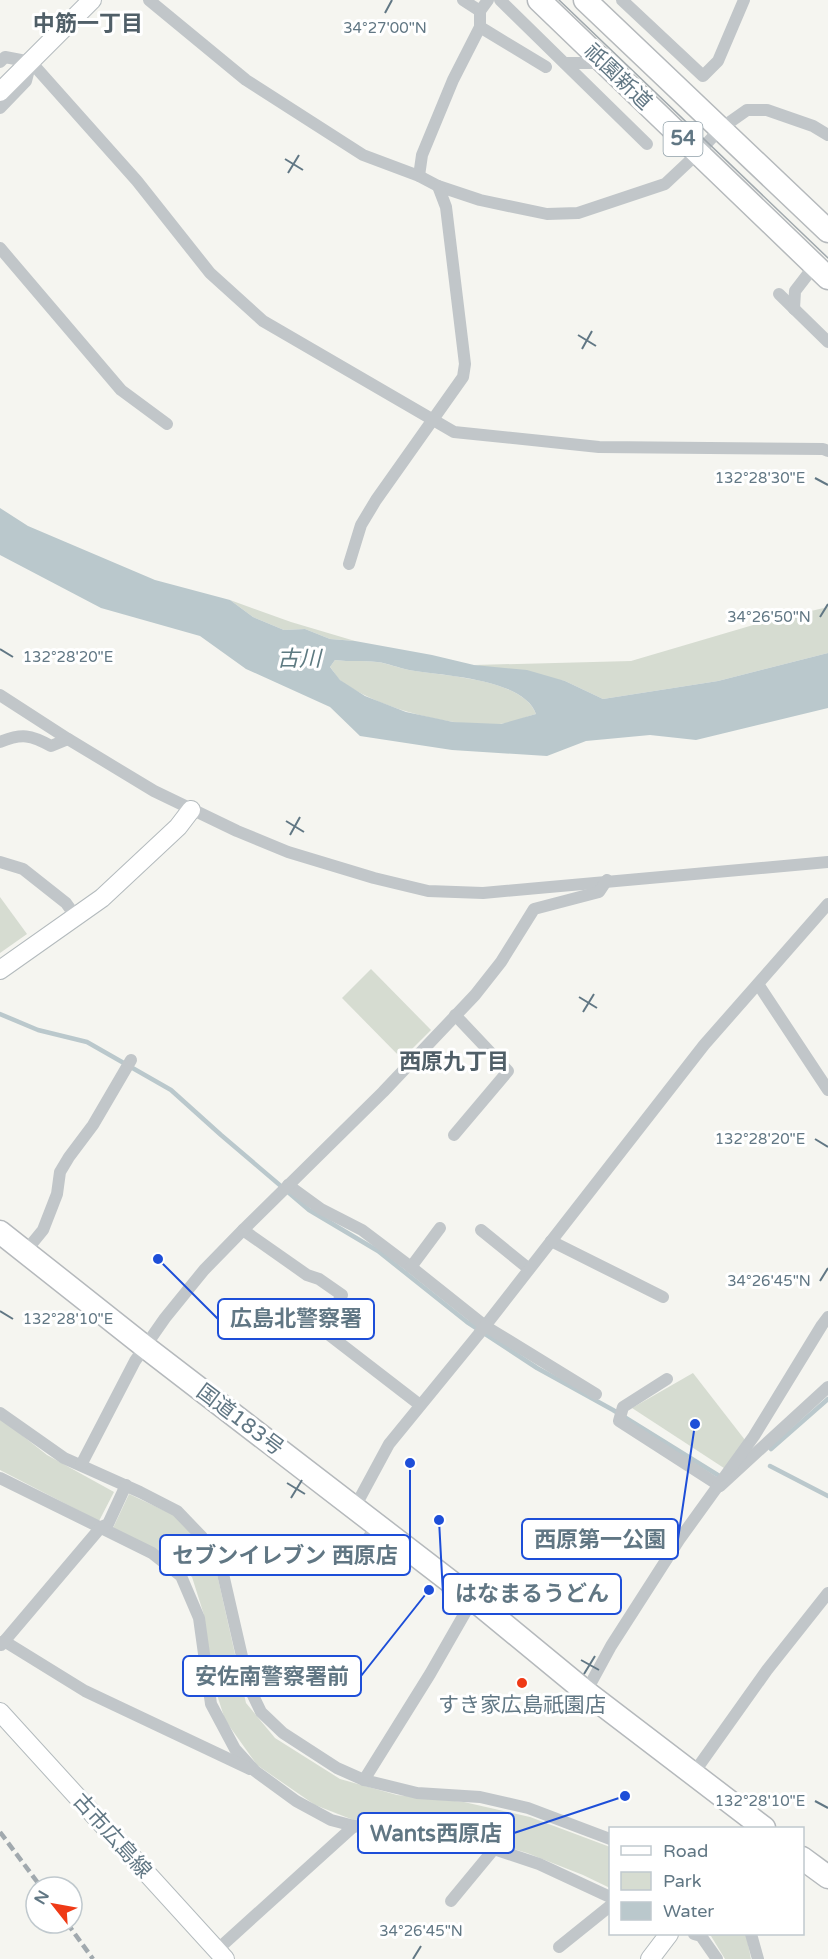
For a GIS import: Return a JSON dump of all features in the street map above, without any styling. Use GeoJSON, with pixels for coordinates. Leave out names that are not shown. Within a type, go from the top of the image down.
{"type":"FeatureCollection","features":[{"type":"Feature","properties":{"kind":"highway","name":"祇園新道"},"geometry":{"type":"LineString","coordinates":[[539,0],[821,272]]}},
{"type":"Feature","properties":{"kind":"highway","name":"祇園新道"},"geometry":{"type":"LineString","coordinates":[[595,5],[720,129],[828,231]]}},
{"type":"Feature","properties":{"kind":"highway","name":"国道183号"},"geometry":{"type":"LineString","coordinates":[[0,1232],[473,1599],[586,1692],[693,1774],[753,1825]]}},
{"type":"Feature","properties":{"kind":"highway"},"geometry":{"type":"LineString","coordinates":[[804,1859],[828,1877]]}},
{"type":"Feature","properties":{"kind":"street"},"geometry":{"type":"LineString","coordinates":[[0,92],[92,0]]}},
{"type":"Feature","properties":{"kind":"street"},"geometry":{"type":"LineString","coordinates":[[149,0],[246,80],[363,155],[419,176],[438,186],[480,200],[547,214],[578,213],[666,184],[720,129],[747,110],[767,110],[813,126],[828,135]]}},
{"type":"Feature","properties":{"kind":"street"},"geometry":{"type":"LineString","coordinates":[[463,0],[480,11]]}},
{"type":"Feature","properties":{"kind":"street"},"geometry":{"type":"LineString","coordinates":[[419,176],[422,155],[453,80],[480,27],[480,11],[488,0]]}},
{"type":"Feature","properties":{"kind":"street"},"geometry":{"type":"LineString","coordinates":[[500,0],[647,144]]}},
{"type":"Feature","properties":{"kind":"street"},"geometry":{"type":"LineString","coordinates":[[622,0],[703,76],[718,61],[744,0]]}},
{"type":"Feature","properties":{"kind":"street"},"geometry":{"type":"LineString","coordinates":[[480,27],[546,67]]}},
{"type":"Feature","properties":{"kind":"street"},"geometry":{"type":"LineString","coordinates":[[0,62],[5,57],[31,62],[137,181],[210,273],[263,321],[454,432],[599,447],[823,449],[828,451]]}},
{"type":"Feature","properties":{"kind":"street"},"geometry":{"type":"LineString","coordinates":[[0,108],[26,81],[31,62]]}},
{"type":"Feature","properties":{"kind":"street"},"geometry":{"type":"LineString","coordinates":[[565,63],[603,63]]}},
{"type":"Feature","properties":{"kind":"street"},"geometry":{"type":"LineString","coordinates":[[349,564],[361,525],[371,508],[463,377],[465,364],[446,207],[438,186]]}},
{"type":"Feature","properties":{"kind":"street"},"geometry":{"type":"LineString","coordinates":[[0,248],[121,390],[167,424]]}},
{"type":"Feature","properties":{"kind":"street"},"geometry":{"type":"LineString","coordinates":[[794,309],[795,291],[821,272]]}},
{"type":"Feature","properties":{"kind":"street"},"geometry":{"type":"LineString","coordinates":[[779,294],[828,342]]}},
{"type":"Feature","properties":{"kind":"street"},"geometry":{"type":"LineString","coordinates":[[0,695],[68,739],[191,810],[288,852],[374,878],[428,891],[483,893],[607,880],[828,862]]}},
{"type":"Feature","properties":{"kind":"street"},"geometry":{"type":"LineString","coordinates":[[0,742],[15,735],[34,737],[51,746],[68,739]]}},
{"type":"Feature","properties":{"kind":"street"},"geometry":{"type":"LineString","coordinates":[[0,970],[102,898],[178,827],[191,810]]}},
{"type":"Feature","properties":{"kind":"street"},"geometry":{"type":"LineString","coordinates":[[0,862],[23,869],[66,903],[76,917]]}},
{"type":"Feature","properties":{"kind":"street"},"geometry":{"type":"LineString","coordinates":[[81,1466],[144,1346],[204,1270],[383,1092],[475,995],[501,962],[534,909],[599,892],[607,880]]}},
{"type":"Feature","properties":{"kind":"street"},"geometry":{"type":"LineString","coordinates":[[355,1507],[388,1444],[481,1330],[704,1045],[828,904]]}},
{"type":"Feature","properties":{"kind":"street"},"geometry":{"type":"LineString","coordinates":[[758,984],[828,1090]]}},
{"type":"Feature","properties":{"kind":"street"},"geometry":{"type":"LineString","coordinates":[[454,1135],[508,1071],[455,1015]]}},
{"type":"Feature","properties":{"kind":"street"},"geometry":{"type":"LineString","coordinates":[[25,1252],[43,1230],[57,1194],[60,1172],[93,1125],[128,1064]]}},
{"type":"Feature","properties":{"kind":"street"},"geometry":{"type":"LineString","coordinates":[[284,1189],[362,1230],[411,1267],[481,1330],[596,1394]]}},
{"type":"Feature","properties":{"kind":"street"},"geometry":{"type":"LineString","coordinates":[[411,1267],[440,1228]]}},
{"type":"Feature","properties":{"kind":"street"},"geometry":{"type":"LineString","coordinates":[[243,1230],[307,1275],[319,1279],[342,1295],[325,1325],[328,1334],[420,1405]]}},
{"type":"Feature","properties":{"kind":"street"},"geometry":{"type":"LineString","coordinates":[[481,1230],[529,1269]]}},
{"type":"Feature","properties":{"kind":"street"},"geometry":{"type":"LineString","coordinates":[[551,1241],[663,1297]]}},
{"type":"Feature","properties":{"kind":"street"},"geometry":{"type":"LineString","coordinates":[[586,1692],[611,1646],[679,1540],[754,1436],[828,1317]]}},
{"type":"Feature","properties":{"kind":"street"},"geometry":{"type":"LineString","coordinates":[[668,1379],[624,1407],[619,1421],[720,1486]]}},
{"type":"Feature","properties":{"kind":"street"},"geometry":{"type":"LineString","coordinates":[[720,1486],[828,1387]]}},
{"type":"Feature","properties":{"kind":"street"},"geometry":{"type":"LineString","coordinates":[[0,1413],[64,1458],[126,1485],[177,1511],[202,1537],[221,1565],[249,1687],[261,1712],[283,1733],[337,1768],[364,1780],[417,1793],[480,1797],[519,1806],[609,1839]]}},
{"type":"Feature","properties":{"kind":"street"},"geometry":{"type":"LineString","coordinates":[[0,1478],[152,1553],[181,1576],[199,1618],[211,1704],[235,1749],[255,1771]]}},
{"type":"Feature","properties":{"kind":"street"},"geometry":{"type":"LineString","coordinates":[[126,1485],[108,1524],[100,1527],[2,1643],[86,1691],[255,1771],[304,1806],[331,1820],[354,1826],[445,1839],[494,1849],[540,1864],[609,1897]]}},
{"type":"Feature","properties":{"kind":"street"},"geometry":{"type":"LineString","coordinates":[[213,1554],[234,1548],[313,1551],[353,1558],[378,1525]]}},
{"type":"Feature","properties":{"kind":"street"},"geometry":{"type":"LineString","coordinates":[[693,1774],[767,1670],[828,1593]]}},
{"type":"Feature","properties":{"kind":"street"},"geometry":{"type":"LineString","coordinates":[[364,1780],[430,1674],[473,1599]]}},
{"type":"Feature","properties":{"kind":"street","name":"古市広島線"},"geometry":{"type":"LineString","coordinates":[[0,1712],[221,1955]]}},
{"type":"Feature","properties":{"kind":"street"},"geometry":{"type":"LineString","coordinates":[[221,1955],[354,1826]]}},
{"type":"Feature","properties":{"kind":"street"},"geometry":{"type":"LineString","coordinates":[[451,1901],[494,1849]]}},
{"type":"Feature","properties":{"kind":"street"},"geometry":{"type":"LineString","coordinates":[[559,1947],[609,1907]]}},
{"type":"Feature","properties":{"kind":"street"},"geometry":{"type":"LineString","coordinates":[[650,1959],[668,1935]]}},
{"type":"Feature","properties":{"kind":"street"},"geometry":{"type":"LineString","coordinates":[[698,1935],[701,1936],[717,1959]]}},
{"type":"Feature","properties":{"kind":"street"},"geometry":{"type":"LineString","coordinates":[[751,1935],[759,1959]]}},
{"type":"Feature","properties":{"kind":"green space"},"geometry":{"type":"Polygon","coordinates":[[[230,600],[291,622],[355,641],[330,639],[305,629],[284,630],[253,617],[230,600]]]}},
{"type":"Feature","properties":{"kind":"green space"},"geometry":{"type":"Polygon","coordinates":[[[828,607],[828,653],[718,681],[603,699],[565,681],[474,665],[631,661],[760,623],[828,607]]]}},
{"type":"Feature","properties":{"kind":"green space"},"geometry":{"type":"Polygon","coordinates":[[[335,660],[385,663],[409,670],[460,677],[499,686],[528,702],[536,714],[505,723],[482,725],[440,720],[395,708],[356,691],[341,681],[330,667],[335,660]]]}},
{"type":"Feature","properties":{"kind":"green space"},"geometry":{"type":"Polygon","coordinates":[[[0,897],[27,934],[0,953],[0,897]]]}},
{"type":"Feature","properties":{"kind":"green space"},"geometry":{"type":"Polygon","coordinates":[[[371,969],[431,1030],[402,1059],[342,998],[371,969]]]}},
{"type":"Feature","properties":{"kind":"green space"},"geometry":{"type":"Polygon","coordinates":[[[693,1373],[745,1440],[727,1470],[632,1408],[693,1373]]]}},
{"type":"Feature","properties":{"kind":"green space"},"geometry":{"type":"Polygon","coordinates":[[[0,1418],[47,1455],[114,1492],[99,1521],[0,1470],[0,1418]]]}},
{"type":"Feature","properties":{"kind":"green space"},"geometry":{"type":"Polygon","coordinates":[[[129,1494],[176,1516],[200,1543],[217,1574],[246,1703],[275,1738],[340,1779],[397,1795],[464,1802],[530,1817],[609,1847],[609,1888],[527,1853],[460,1833],[356,1821],[315,1805],[257,1765],[225,1720],[213,1682],[204,1615],[192,1577],[169,1558],[113,1528],[129,1494]]]}},
{"type":"Feature","properties":{"kind":"green space"},"geometry":{"type":"Polygon","coordinates":[[[709,1935],[746,1935],[751,1959],[725,1959],[709,1935]]]}},
{"type":"Feature","properties":{"kind":"water","name":"古川"},"geometry":{"type":"Polygon","coordinates":[[[0,508],[28,526],[155,580],[230,600],[253,617],[284,630],[305,629],[330,639],[355,641],[474,665],[527,670],[565,681],[603,699],[718,681],[828,653],[828,708],[696,740],[650,735],[586,741],[547,756],[452,750],[360,736],[330,707],[246,669],[200,636],[101,608],[0,555],[0,508]],[[335,660],[330,667],[340,680],[365,696],[406,712],[453,722],[501,724],[536,714],[528,702],[516,693],[499,686],[381,663],[335,660]]]}},
{"type":"Feature","properties":{"kind":"waterway"},"geometry":{"type":"LineString","coordinates":[[0,1014],[38,1030],[87,1042],[171,1090],[309,1210],[378,1251],[467,1322],[537,1368],[613,1410],[721,1477]]}},
{"type":"Feature","properties":{"kind":"waterway"},"geometry":{"type":"LineString","coordinates":[[771,1449],[828,1399]]}},
{"type":"Feature","properties":{"kind":"waterway"},"geometry":{"type":"LineString","coordinates":[[770,1466],[828,1496]]}},
{"type":"Feature","properties":{"kind":"tram line"},"geometry":{"type":"LineString","coordinates":[[559,0],[828,258]]}},
{"type":"Feature","properties":{"kind":"railway"},"geometry":{"type":"LineString","coordinates":[[0,1832],[32,1875]]}},
{"type":"Feature","properties":{"kind":"railway"},"geometry":{"type":"LineString","coordinates":[[76,1935],[93,1959]]}},
{"type":"Feature","properties":{"kind":"place","name":"広島北警察署"},"geometry":{"type":"Point","coordinates":[158,1259]}},
{"type":"Feature","properties":{"kind":"place","name":"西原第一公園"},"geometry":{"type":"Point","coordinates":[695,1424]}},
{"type":"Feature","properties":{"kind":"place","name":"セブンイレブン 西原店"},"geometry":{"type":"Point","coordinates":[410,1463]}},
{"type":"Feature","properties":{"kind":"place","name":"はなまるうどん"},"geometry":{"type":"Point","coordinates":[439,1520]}},
{"type":"Feature","properties":{"kind":"place","name":"安佐南警察署前"},"geometry":{"type":"Point","coordinates":[429,1590]}},
{"type":"Feature","properties":{"kind":"place","name":"すき家広島祇園店"},"geometry":{"type":"Point","coordinates":[522,1683]}},
{"type":"Feature","properties":{"kind":"place","name":"Wants西原店"},"geometry":{"type":"Point","coordinates":[625,1796]}},
{"type":"Feature","properties":{"kind":"district","name":"中筋一丁目"},"geometry":{"type":"Point","coordinates":[88,24]}},
{"type":"Feature","properties":{"kind":"district","name":"西原九丁目"},"geometry":{"type":"Point","coordinates":[454,1062]}}]}
